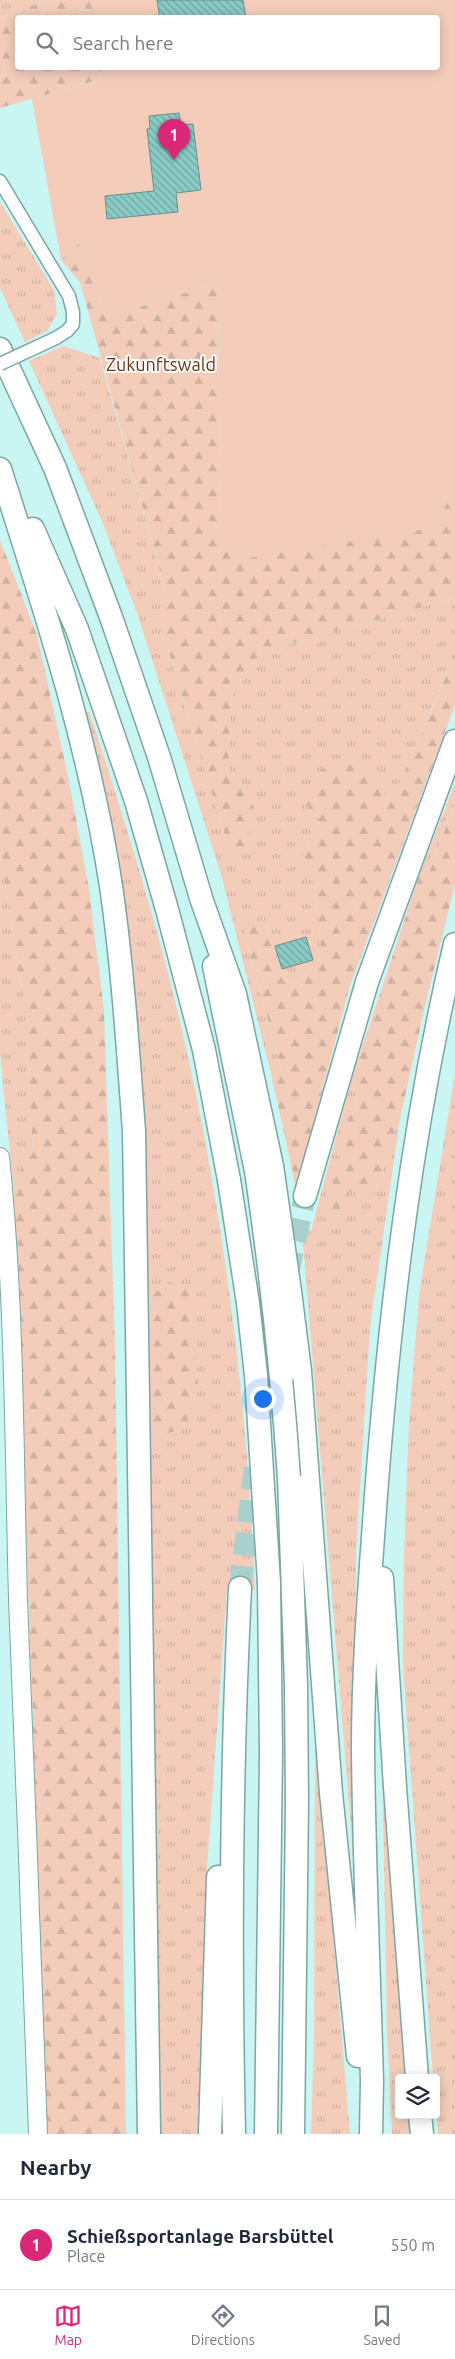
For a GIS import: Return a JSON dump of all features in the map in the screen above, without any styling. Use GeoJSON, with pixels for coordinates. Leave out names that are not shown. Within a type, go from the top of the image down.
{"type":"FeatureCollection","features":[{"type":"Feature","properties":{"kind":"highway"},"geometry":{"type":"LineString","coordinates":[[0,349],[55,468],[111,617],[159,758],[202,901],[235,994],[264,1169],[290,1291],[300,1371],[331,1793],[366,2134]]}},
{"type":"Feature","properties":{"kind":"highway"},"geometry":{"type":"LineString","coordinates":[[0,455],[76,629],[136,801],[204,1050],[229,1180],[248,1302],[256,1375],[269,1583],[271,1763],[266,2134]]}},
{"type":"Feature","properties":{"kind":"highway"},"geometry":{"type":"LineString","coordinates":[[0,469],[50,628],[90,780],[112,892],[125,1010],[134,1131],[149,2134]]}},
{"type":"Feature","properties":{"kind":"highway"},"geometry":{"type":"LineString","coordinates":[[305,1196],[367,982],[455,741]]}},
{"type":"Feature","properties":{"kind":"highway"},"geometry":{"type":"LineString","coordinates":[[371,2134],[372,2081],[363,1748],[365,1642],[383,1399],[397,1270],[438,1018],[455,944]]}},
{"type":"Feature","properties":{"kind":"highway"},"geometry":{"type":"LineString","coordinates":[[264,1169],[289,1477],[296,1685],[297,1803],[293,2134]]}},
{"type":"Feature","properties":{"kind":"highway"},"geometry":{"type":"LineString","coordinates":[[376,1490],[395,1787],[417,2074]]}},
{"type":"Feature","properties":{"kind":"highway"},"geometry":{"type":"LineString","coordinates":[[234,2134],[232,1905],[235,1692],[240,1588]]}},
{"type":"Feature","properties":{"kind":"highway"},"geometry":{"type":"LineString","coordinates":[[210,2134],[216,1906],[235,1692]]}},
{"type":"Feature","properties":{"kind":"highway"},"geometry":{"type":"LineString","coordinates":[[420,2119],[422,2134]]}},
{"type":"Feature","properties":{"kind":"main road"},"geometry":{"type":"LineString","coordinates":[[0,1157],[9,1283],[22,1710],[35,2005],[38,2134]]}},
{"type":"Feature","properties":{"kind":"street"},"geometry":{"type":"LineString","coordinates":[[0,180],[69,296],[73,312],[73,324],[67,331],[0,364]]}},
{"type":"Feature","properties":{"kind":"green space"},"geometry":{"type":"Polygon","coordinates":[[[0,0],[47,0],[0,19],[0,0]]]}},
{"type":"Feature","properties":{"kind":"green space"},"geometry":{"type":"Polygon","coordinates":[[[47,0],[94,0],[96,15],[15,15],[15,70],[100,70],[101,79],[0,108],[0,19],[47,0]]]}},
{"type":"Feature","properties":{"kind":"green space"},"geometry":{"type":"Polygon","coordinates":[[[94,0],[455,0],[455,488],[433,528],[244,559],[220,531],[218,283],[106,317],[79,243],[61,260],[32,99],[101,79],[100,70],[440,70],[440,15],[96,15],[94,0]]]}},
{"type":"Feature","properties":{"kind":"green space"},"geometry":{"type":"Polygon","coordinates":[[[0,202],[54,290],[57,314],[47,331],[25,342],[0,288],[0,202]]]}},
{"type":"Feature","properties":{"kind":"green space","name":"Zukunftswald"},"geometry":{"type":"Polygon","coordinates":[[[79,243],[106,317],[218,283],[220,530],[433,528],[455,488],[455,598],[261,652],[232,697],[228,766],[254,807],[248,843],[234,865],[167,646],[167,596],[80,282],[61,260],[79,243]]]}},
{"type":"Feature","properties":{"kind":"green space"},"geometry":{"type":"Polygon","coordinates":[[[63,346],[100,358],[167,596],[167,646],[234,865],[254,807],[228,766],[232,697],[261,652],[455,598],[455,674],[447,672],[391,803],[319,820],[302,858],[315,891],[322,957],[297,984],[282,979],[264,919],[244,931],[281,1070],[273,1082],[221,874],[137,613],[102,521],[29,361],[63,346]]]}},
{"type":"Feature","properties":{"kind":"green space"},"geometry":{"type":"Polygon","coordinates":[[[0,540],[37,635],[68,776],[89,889],[104,1010],[115,1349],[126,2134],[45,2134],[33,1721],[13,1183],[33,1151],[25,1008],[0,851],[0,540]]]}},
{"type":"Feature","properties":{"kind":"green space"},"geometry":{"type":"Polygon","coordinates":[[[448,671],[455,674],[455,705],[350,986],[296,1188],[273,1082],[281,1069],[244,931],[264,919],[282,979],[297,984],[322,957],[315,891],[302,858],[319,820],[302,799],[317,791],[317,770],[365,762],[391,803],[448,671]]]}},
{"type":"Feature","properties":{"kind":"green space"},"geometry":{"type":"Polygon","coordinates":[[[89,711],[159,940],[193,1080],[216,1206],[235,1334],[252,1526],[255,1590],[227,1587],[205,1898],[198,2134],[159,2134],[150,1437],[186,1429],[167,1282],[148,1299],[84,714],[89,711]]]}},
{"type":"Feature","properties":{"kind":"green space"},"geometry":{"type":"Polygon","coordinates":[[[455,783],[455,802],[428,876],[419,876],[455,783]]]}},
{"type":"Feature","properties":{"kind":"green space"},"geometry":{"type":"Polygon","coordinates":[[[455,802],[455,884],[400,1119],[373,1199],[351,1190],[334,1222],[325,1220],[347,1122],[357,1102],[352,1078],[419,876],[428,876],[455,802]]]}},
{"type":"Feature","properties":{"kind":"green space"},"geometry":{"type":"Polygon","coordinates":[[[0,851],[25,1008],[33,1151],[13,1183],[0,1054],[0,851]]]}},
{"type":"Feature","properties":{"kind":"green space"},"geometry":{"type":"Polygon","coordinates":[[[455,1073],[455,2134],[438,2134],[440,2074],[433,2074],[403,1667],[404,1554],[409,1424],[419,1295],[455,1073]]]}},
{"type":"Feature","properties":{"kind":"green space"},"geometry":{"type":"Polygon","coordinates":[[[352,1078],[357,1102],[347,1122],[334,1222],[351,1190],[373,1198],[400,1119],[370,1327],[356,1551],[353,1853],[302,1230],[311,1231],[352,1078]]]}},
{"type":"Feature","properties":{"kind":"green space"},"geometry":{"type":"Polygon","coordinates":[[[167,1282],[190,1288],[198,1382],[186,1429],[150,1437],[148,1299],[167,1282]]]}},
{"type":"Feature","properties":{"kind":"green space"},"geometry":{"type":"Polygon","coordinates":[[[315,1720],[350,2134],[311,2134],[314,2038],[315,1720]]]}},
{"type":"Feature","properties":{"kind":"green space"},"geometry":{"type":"Polygon","coordinates":[[[382,1755],[406,2074],[395,2074],[395,2119],[409,2119],[411,2134],[392,2134],[387,2029],[382,1755]]]}},
{"type":"Feature","properties":{"kind":"building"},"geometry":{"type":"Polygon","coordinates":[[[157,0],[243,0],[246,15],[160,15],[157,0]]]}},
{"type":"Feature","properties":{"kind":"building"},"geometry":{"type":"Polygon","coordinates":[[[179,113],[181,125],[193,124],[201,190],[176,193],[178,212],[107,219],[105,196],[154,191],[147,129],[150,129],[149,116],[179,113]]]}},
{"type":"Feature","properties":{"kind":"building"},"geometry":{"type":"Polygon","coordinates":[[[306,937],[313,960],[282,969],[275,946],[306,937]]]}},
{"type":"Feature","properties":{"kind":"tunnel"},"geometry":{"type":"LineString","coordinates":[[288,1273],[305,1196]]}},
{"type":"Feature","properties":{"kind":"tunnel"},"geometry":{"type":"LineString","coordinates":[[263,1413],[274,1343]]}},
{"type":"Feature","properties":{"kind":"tunnel"},"geometry":{"type":"LineString","coordinates":[[240,1588],[256,1460]]}},
{"type":"Feature","properties":{"kind":"place","name":"Schießsportanlage Barsbüttel"},"geometry":{"type":"Point","coordinates":[174,160]}}]}
